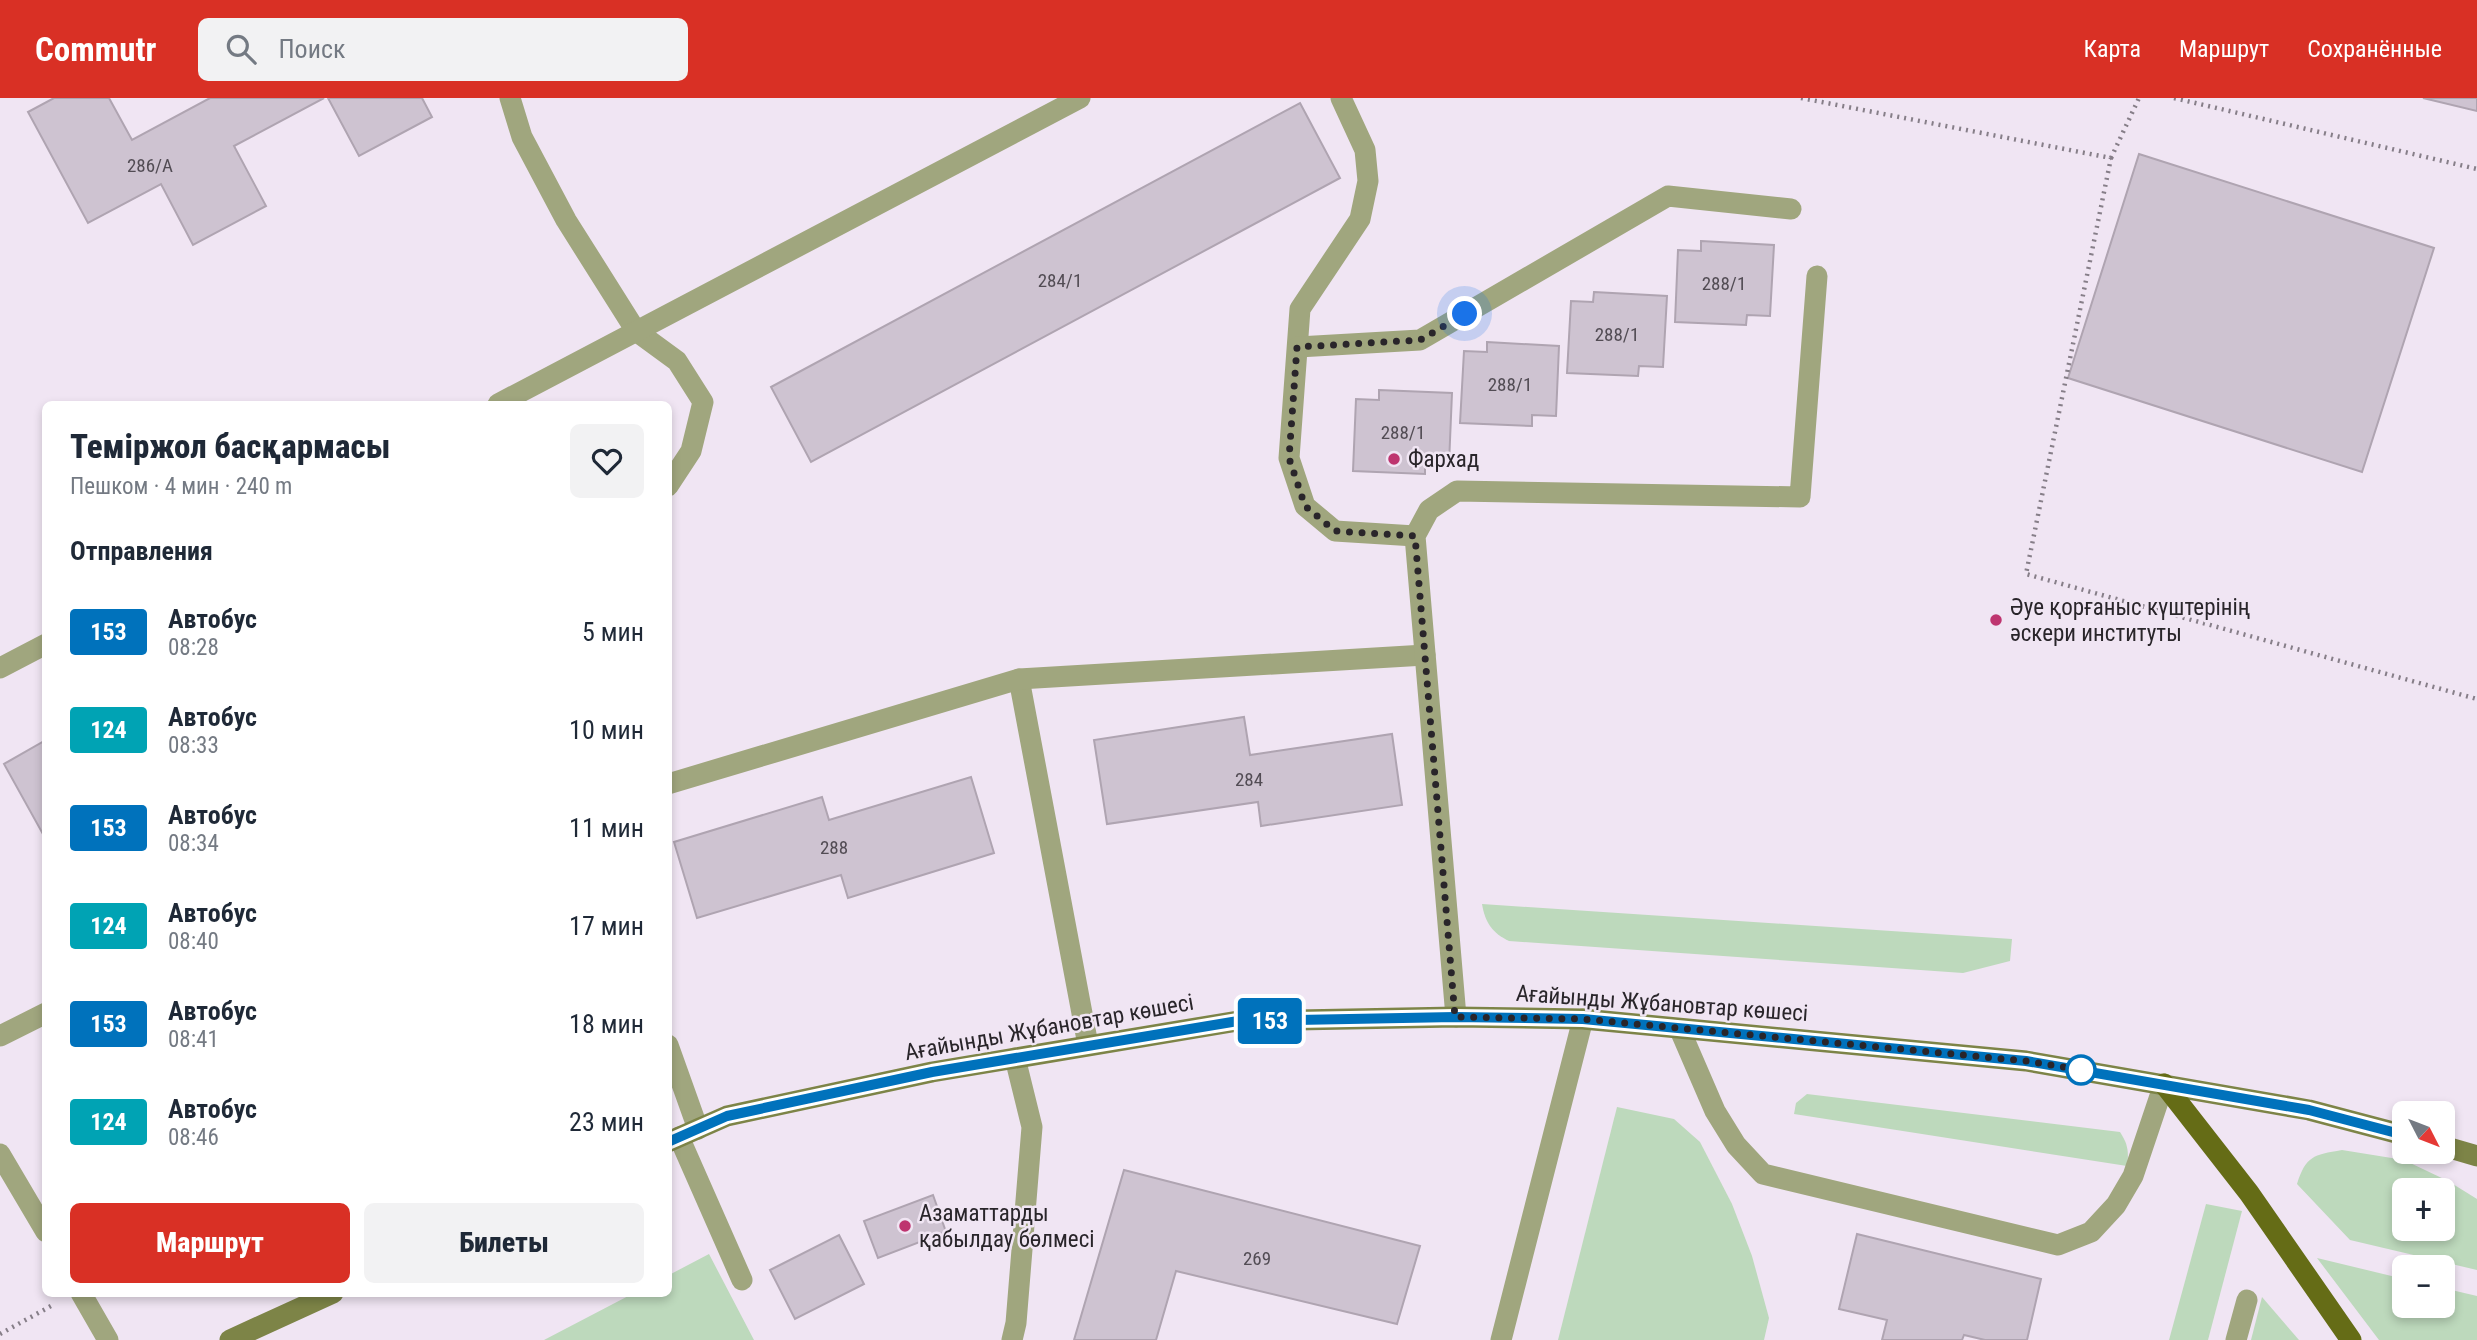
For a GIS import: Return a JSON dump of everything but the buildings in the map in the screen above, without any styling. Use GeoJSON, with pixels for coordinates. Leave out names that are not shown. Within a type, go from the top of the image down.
{"type":"FeatureCollection","features":[{"type":"Feature","properties":{"kind":"main road"},"geometry":{"type":"LineString","coordinates":[[2164,1084],[2249,1193],[2351,1340]]}},
{"type":"Feature","properties":{"kind":"street"},"geometry":{"type":"LineString","coordinates":[[510,98],[522,137],[566,220],[636,331],[677,362],[703,402],[691,452],[672,480]]}},
{"type":"Feature","properties":{"kind":"street"},"geometry":{"type":"LineString","coordinates":[[504,401],[1080,98]]}},
{"type":"Feature","properties":{"kind":"street"},"geometry":{"type":"LineString","coordinates":[[1341,98],[1365,150],[1368,181],[1360,219],[1300,309],[1289,458],[1305,506],[1335,531],[1415,536]]}},
{"type":"Feature","properties":{"kind":"street"},"geometry":{"type":"LineString","coordinates":[[1297,347],[1420,340],[1668,196],[1791,209]]}},
{"type":"Feature","properties":{"kind":"street"},"geometry":{"type":"LineString","coordinates":[[1455,1017],[1415,536],[1429,510],[1457,491],[1800,497],[1817,276]]}},
{"type":"Feature","properties":{"kind":"street"},"geometry":{"type":"LineString","coordinates":[[0,668],[42,646]]}},
{"type":"Feature","properties":{"kind":"street"},"geometry":{"type":"LineString","coordinates":[[672,783],[1019,679],[1425,655]]}},
{"type":"Feature","properties":{"kind":"street"},"geometry":{"type":"LineString","coordinates":[[1019,679],[1087,1045]]}},
{"type":"Feature","properties":{"kind":"street"},"geometry":{"type":"LineString","coordinates":[[0,1036],[42,1015]]}},
{"type":"Feature","properties":{"kind":"street","name":"Ағайынды Жұбановтар көшесі"},"geometry":{"type":"LineString","coordinates":[[682,1136],[727,1116],[932,1072],[1238,1021],[1455,1017],[1583,1019],[2026,1061],[2309,1110],[2392,1132]]}},
{"type":"Feature","properties":{"kind":"street"},"geometry":{"type":"LineString","coordinates":[[1500,1340],[1583,1019]]}},
{"type":"Feature","properties":{"kind":"street"},"geometry":{"type":"LineString","coordinates":[[1679,1030],[1715,1111],[1736,1145],[1763,1174],[2058,1245],[2091,1232],[2116,1205],[2133,1176],[2164,1084]]}},
{"type":"Feature","properties":{"kind":"street"},"geometry":{"type":"LineString","coordinates":[[1012,1340],[1016,1324],[1032,1127],[1015,1058]]}},
{"type":"Feature","properties":{"kind":"street"},"geometry":{"type":"LineString","coordinates":[[672,1071],[682,1136],[742,1280]]}},
{"type":"Feature","properties":{"kind":"street"},"geometry":{"type":"LineString","coordinates":[[2455,1150],[2477,1156]]}},
{"type":"Feature","properties":{"kind":"street"},"geometry":{"type":"LineString","coordinates":[[1,1160],[42,1226]]}},
{"type":"Feature","properties":{"kind":"street"},"geometry":{"type":"LineString","coordinates":[[83,1297],[108,1340]]}},
{"type":"Feature","properties":{"kind":"street"},"geometry":{"type":"LineString","coordinates":[[230,1340],[324,1297]]}},
{"type":"Feature","properties":{"kind":"street"},"geometry":{"type":"LineString","coordinates":[[2236,1340],[2247,1300]]}},
{"type":"Feature","properties":{"kind":"path"},"geometry":{"type":"LineString","coordinates":[[1801,98],[2110,158]]}},
{"type":"Feature","properties":{"kind":"path"},"geometry":{"type":"LineString","coordinates":[[2139,98],[2110,158],[2026,574],[2477,699]]}},
{"type":"Feature","properties":{"kind":"path"},"geometry":{"type":"LineString","coordinates":[[2174,98],[2477,169]]}},
{"type":"Feature","properties":{"kind":"path"},"geometry":{"type":"LineString","coordinates":[[0,1334],[53,1305]]}},
{"type":"Feature","properties":{"kind":"green space"},"geometry":{"type":"Polygon","coordinates":[[[1482,904],[2012,939],[2010,961],[1963,973],[1509,941],[1490,926],[1482,904]]]}},
{"type":"Feature","properties":{"kind":"green space"},"geometry":{"type":"Polygon","coordinates":[[[1807,1094],[2120,1132],[2127,1148],[2127,1166],[1794,1114],[1796,1103],[1807,1094]]]}},
{"type":"Feature","properties":{"kind":"green space"},"geometry":{"type":"Polygon","coordinates":[[[1617,1107],[1674,1119],[1700,1142],[1732,1204],[1752,1256],[1769,1318],[1764,1340],[1558,1340],[1617,1107]]]}},
{"type":"Feature","properties":{"kind":"green space"},"geometry":{"type":"Polygon","coordinates":[[[2342,1150],[2392,1158],[2392,1164],[2412,1164],[2442,1178],[2392,1178],[2392,1241],[2455,1241],[2455,1185],[2477,1199],[2477,1270],[2455,1265],[2455,1255],[2414,1255],[2350,1240],[2297,1184],[2308,1162],[2317,1156],[2342,1150]]]}},
{"type":"Feature","properties":{"kind":"green space"},"geometry":{"type":"Polygon","coordinates":[[[2206,1204],[2242,1211],[2208,1340],[2169,1340],[2206,1204]]]}},
{"type":"Feature","properties":{"kind":"green space"},"geometry":{"type":"Polygon","coordinates":[[[709,1254],[754,1340],[544,1340],[626,1297],[672,1297],[672,1273],[709,1254]]]}},
{"type":"Feature","properties":{"kind":"green space"},"geometry":{"type":"Polygon","coordinates":[[[2317,1258],[2392,1276],[2392,1318],[2455,1318],[2455,1291],[2477,1296],[2477,1340],[2379,1340],[2317,1258]]]}},
{"type":"Feature","properties":{"kind":"green space"},"geometry":{"type":"Polygon","coordinates":[[[2262,1297],[2299,1340],[2251,1340],[2262,1297]]]}},
{"type":"Feature","properties":{"kind":"bus line","name":"153"},"geometry":{"type":"LineString","coordinates":[[672,1140],[727,1116],[932,1072],[1238,1021],[1455,1017],[1583,1019],[2026,1061],[2309,1110],[2392,1132]]}},
{"type":"Feature","properties":{"kind":"place","name":"Фархад"},"geometry":{"type":"Point","coordinates":[1394,459]}},
{"type":"Feature","properties":{"kind":"place","name":"Әуе қорғаныс күштерінің әскери институты"},"geometry":{"type":"Point","coordinates":[1996,620]}},
{"type":"Feature","properties":{"kind":"place","name":"Азаматтарды қабылдау бөлмесі"},"geometry":{"type":"Point","coordinates":[905,1226]}},
{"type":"Feature","properties":{"kind":"route"},"geometry":{"type":"LineString","coordinates":[[1465,314],[1420,340],[1297,347],[1289,458],[1305,506],[1335,531],[1415,536],[1455,1017],[1583,1019],[2026,1061],[2081,1070]]}}]}
